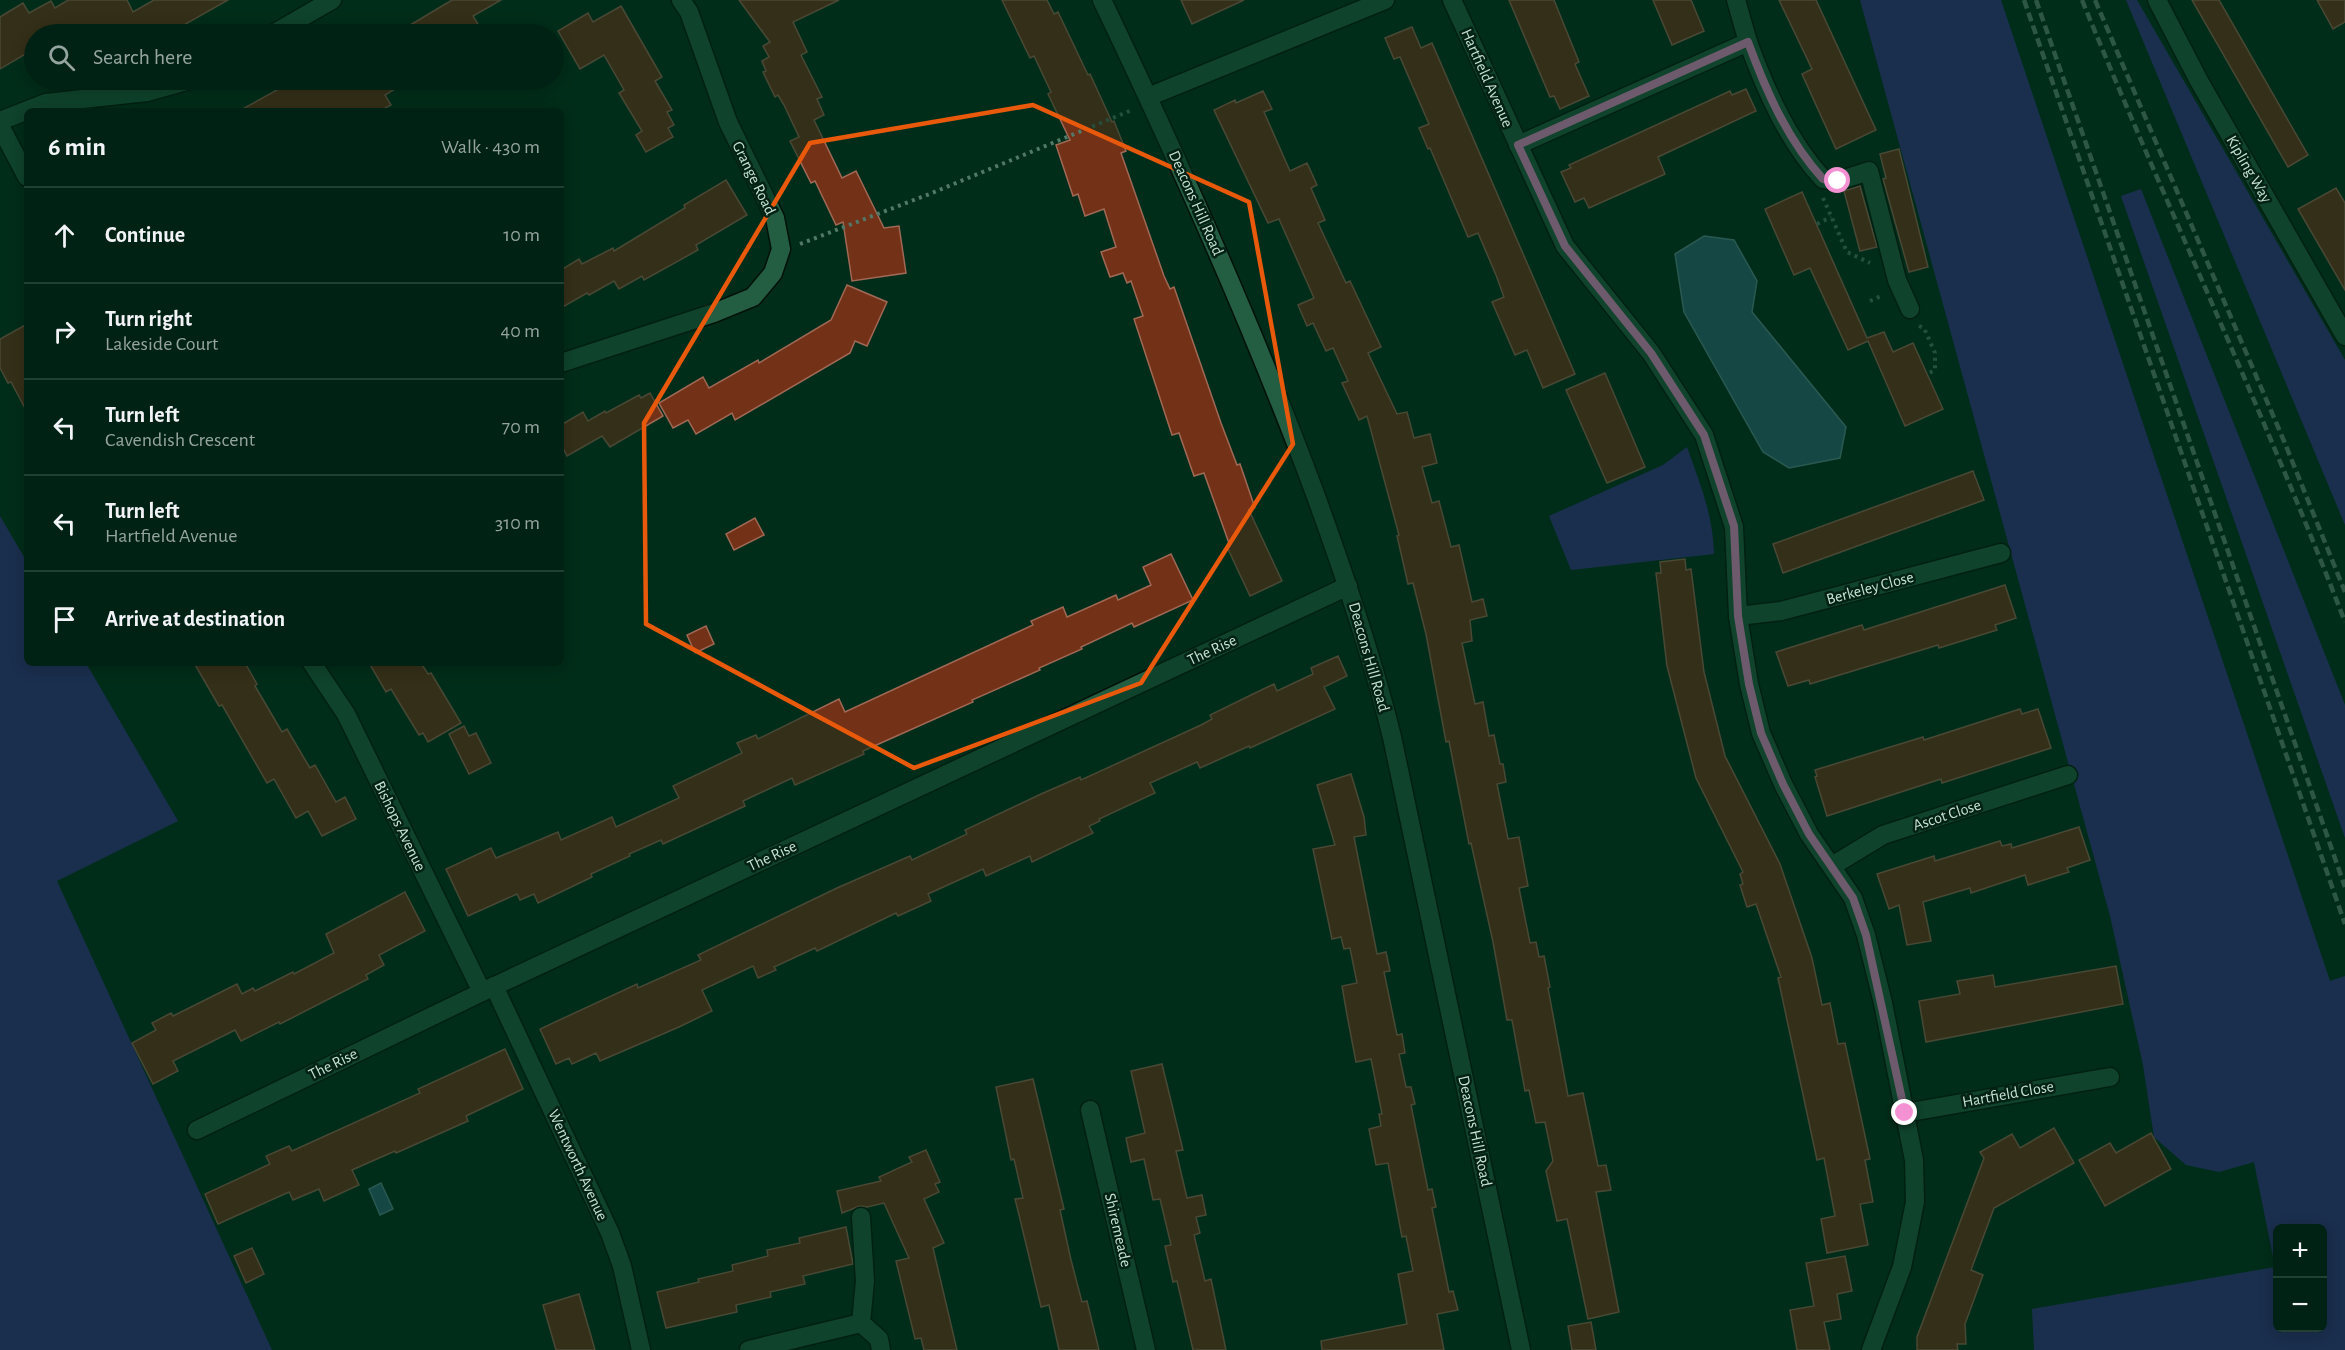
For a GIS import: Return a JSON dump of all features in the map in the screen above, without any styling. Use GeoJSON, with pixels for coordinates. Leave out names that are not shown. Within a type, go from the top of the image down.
{"type":"FeatureCollection","features":[{"type":"Feature","properties":{"kind":"street"},"geometry":{"type":"LineString","coordinates":[[290,24],[332,0]]}},
{"type":"Feature","properties":{"kind":"street","name":"Grange Road"},"geometry":{"type":"LineString","coordinates":[[681,0],[689,12],[728,122],[774,218],[782,249]]}},
{"type":"Feature","properties":{"kind":"street","name":"Deacons Hill Road"},"geometry":{"type":"LineString","coordinates":[[1102,0],[1143,102],[1202,216],[1288,421],[1348,586],[1374,666],[1392,737],[1521,1350]]}},
{"type":"Feature","properties":{"kind":"street"},"geometry":{"type":"LineString","coordinates":[[1143,102],[1385,0]]}},
{"type":"Feature","properties":{"kind":"street","name":"Hartfield Avenue"},"geometry":{"type":"LineString","coordinates":[[1452,0],[1565,246],[1651,353],[1704,435],[1734,526],[1738,616],[1749,684],[1761,733],[1783,784],[1809,834],[1853,898],[1866,935],[1914,1160],[1915,1202],[1902,1267],[1871,1350]]}},
{"type":"Feature","properties":{"kind":"street"},"geometry":{"type":"LineString","coordinates":[[1736,0],[1760,75],[1809,164],[1823,179],[1838,181],[1869,171],[1897,280],[1910,309]]}},
{"type":"Feature","properties":{"kind":"street","name":"Kipling Way"},"geometry":{"type":"LineString","coordinates":[[2157,0],[2199,81],[2345,336]]}},
{"type":"Feature","properties":{"kind":"street"},"geometry":{"type":"LineString","coordinates":[[1518,145],[1748,42]]}},
{"type":"Feature","properties":{"kind":"street"},"geometry":{"type":"LineString","coordinates":[[33,108],[46,103],[154,90]]}},
{"type":"Feature","properties":{"kind":"street"},"geometry":{"type":"LineString","coordinates":[[0,121],[24,112]]}},
{"type":"Feature","properties":{"kind":"street"},"geometry":{"type":"LineString","coordinates":[[0,126],[24,171]]}},
{"type":"Feature","properties":{"kind":"street"},"geometry":{"type":"LineString","coordinates":[[564,362],[714,313],[753,297],[773,273],[782,249]]}},
{"type":"Feature","properties":{"kind":"street","name":"Berkeley Close"},"geometry":{"type":"LineString","coordinates":[[1738,616],[1781,611],[2001,553]]}},
{"type":"Feature","properties":{"kind":"street","name":"The Rise"},"geometry":{"type":"LineString","coordinates":[[197,1130],[488,989],[1348,586]]}},
{"type":"Feature","properties":{"kind":"street","name":"Bishops Avenue"},"geometry":{"type":"LineString","coordinates":[[314,666],[346,714],[488,989]]}},
{"type":"Feature","properties":{"kind":"street","name":"Ascot Close"},"geometry":{"type":"LineString","coordinates":[[1832,866],[1884,835],[2068,775]]}},
{"type":"Feature","properties":{"kind":"street","name":"Wentworth Avenue"},"geometry":{"type":"LineString","coordinates":[[488,989],[610,1233],[622,1266],[641,1350]]}},
{"type":"Feature","properties":{"kind":"street","name":"Hartfield Close"},"geometry":{"type":"LineString","coordinates":[[1905,1113],[2110,1077]]}},
{"type":"Feature","properties":{"kind":"street","name":"Shiremeade"},"geometry":{"type":"LineString","coordinates":[[1090,1110],[1146,1350]]}},
{"type":"Feature","properties":{"kind":"street"},"geometry":{"type":"LineString","coordinates":[[861,1218],[865,1281],[861,1323]]}},
{"type":"Feature","properties":{"kind":"street"},"geometry":{"type":"LineString","coordinates":[[748,1350],[861,1323]]}},
{"type":"Feature","properties":{"kind":"street"},"geometry":{"type":"LineString","coordinates":[[861,1323],[879,1339],[881,1350]]}},
{"type":"Feature","properties":{"kind":"path"},"geometry":{"type":"LineString","coordinates":[[782,249],[807,242],[932,193],[1143,102]]}},
{"type":"Feature","properties":{"kind":"path"},"geometry":{"type":"LineString","coordinates":[[1816,224],[1831,217]]}},
{"type":"Feature","properties":{"kind":"path"},"geometry":{"type":"LineString","coordinates":[[1870,301],[1884,294]]}},
{"type":"Feature","properties":{"kind":"highlighted area"},"geometry":{"type":"Polygon","coordinates":[[[1033,105],[1249,202],[1293,444],[1141,683],[914,768],[646,624],[644,423],[810,143],[1033,105]]]}},
{"type":"Feature","properties":{"kind":"shaded area"},"geometry":{"type":"Polygon","coordinates":[[[1860,0],[2001,0],[2330,981],[2345,976],[2345,1350],[2034,1350],[2032,1309],[2273,1267],[2273,1332],[2327,1332],[2327,1224],[2273,1224],[2273,1257],[2254,1162],[2219,1172],[2186,1165],[2154,1137],[2143,1065],[2110,916],[1860,0]]]}},
{"type":"Feature","properties":{"kind":"shaded area"},"geometry":{"type":"Polygon","coordinates":[[[2126,0],[2137,0],[2345,360],[2345,525],[2126,0]]]}},
{"type":"Feature","properties":{"kind":"shaded area"},"geometry":{"type":"Polygon","coordinates":[[[2141,189],[2345,705],[2345,838],[2121,196],[2141,189]]]}},
{"type":"Feature","properties":{"kind":"shaded area"},"geometry":{"type":"Polygon","coordinates":[[[1687,447],[1708,512],[1714,554],[1571,570],[1549,516],[1663,465],[1687,447]]]}},
{"type":"Feature","properties":{"kind":"shaded area"},"geometry":{"type":"Polygon","coordinates":[[[0,516],[24,557],[24,666],[88,666],[178,821],[57,881],[272,1350],[0,1350],[0,516]]]}},
{"type":"Feature","properties":{"kind":"water"},"geometry":{"type":"Polygon","coordinates":[[[1704,236],[1734,240],[1757,281],[1752,312],[1846,427],[1840,458],[1789,468],[1763,452],[1684,312],[1675,254],[1704,236]]]}},
{"type":"Feature","properties":{"kind":"water"},"geometry":{"type":"Polygon","coordinates":[[[381,1183],[393,1209],[380,1215],[369,1189],[381,1183]]]}},
{"type":"Feature","properties":{"kind":"building"},"geometry":{"type":"Polygon","coordinates":[[[68,0],[127,0],[133,12],[154,0],[228,0],[186,24],[24,24],[24,55],[0,69],[0,17],[23,3],[29,13],[51,1],[55,8],[68,0]]]}},
{"type":"Feature","properties":{"kind":"building"},"geometry":{"type":"Polygon","coordinates":[[[452,0],[501,0],[473,16],[478,24],[412,24],[452,0]]]}},
{"type":"Feature","properties":{"kind":"building"},"geometry":{"type":"Polygon","coordinates":[[[739,0],[839,0],[793,22],[807,52],[801,55],[822,97],[817,99],[824,115],[814,120],[842,178],[856,171],[884,228],[899,226],[906,273],[852,281],[843,222],[836,225],[815,181],[811,183],[790,141],[799,137],[784,105],[778,95],[775,97],[763,72],[766,71],[762,61],[769,57],[763,46],[770,42],[739,0]]]}},
{"type":"Feature","properties":{"kind":"building"},"geometry":{"type":"Polygon","coordinates":[[[1002,0],[1047,0],[1054,14],[1058,12],[1112,122],[1114,121],[1126,151],[1121,153],[1164,276],[1170,289],[1174,287],[1221,423],[1237,465],[1240,464],[1255,508],[1249,510],[1282,581],[1250,596],[1227,547],[1230,546],[1204,473],[1194,476],[1179,433],[1172,435],[1134,319],[1143,316],[1131,281],[1127,283],[1123,273],[1110,277],[1101,252],[1116,247],[1104,209],[1085,216],[1078,194],[1073,196],[1056,145],[1070,140],[1048,94],[1051,92],[1034,56],[1030,58],[1002,0]]]}},
{"type":"Feature","properties":{"kind":"building"},"geometry":{"type":"Polygon","coordinates":[[[1181,0],[1244,0],[1192,24],[1181,0]]]}},
{"type":"Feature","properties":{"kind":"building"},"geometry":{"type":"Polygon","coordinates":[[[1509,0],[1554,0],[1579,62],[1575,64],[1589,96],[1560,109],[1554,96],[1550,97],[1509,0]]]}},
{"type":"Feature","properties":{"kind":"building"},"geometry":{"type":"Polygon","coordinates":[[[1653,0],[1691,0],[1704,31],[1672,45],[1653,0]]]}},
{"type":"Feature","properties":{"kind":"building"},"geometry":{"type":"Polygon","coordinates":[[[1779,0],[1816,0],[1876,130],[1836,149],[1802,74],[1812,69],[1779,0]]]}},
{"type":"Feature","properties":{"kind":"building"},"geometry":{"type":"Polygon","coordinates":[[[2192,0],[2219,0],[2308,155],[2288,167],[2192,0]]]}},
{"type":"Feature","properties":{"kind":"building"},"geometry":{"type":"Polygon","coordinates":[[[2317,0],[2345,0],[2345,22],[2333,29],[2317,0]]]}},
{"type":"Feature","properties":{"kind":"building"},"geometry":{"type":"Polygon","coordinates":[[[621,6],[662,77],[655,81],[672,110],[667,112],[674,125],[668,128],[673,137],[646,152],[636,135],[642,131],[619,93],[624,90],[604,55],[580,69],[564,41],[564,27],[588,13],[593,22],[621,6]]]}},
{"type":"Feature","properties":{"kind":"building"},"geometry":{"type":"Polygon","coordinates":[[[1412,27],[1421,48],[1432,43],[1575,374],[1543,388],[1527,350],[1515,355],[1492,302],[1504,297],[1496,275],[1478,233],[1468,237],[1430,148],[1428,149],[1419,128],[1429,124],[1400,57],[1394,59],[1385,38],[1412,27]]]}},
{"type":"Feature","properties":{"kind":"building"},"geometry":{"type":"Polygon","coordinates":[[[1746,89],[1756,111],[1658,157],[1665,174],[1589,208],[1584,198],[1575,202],[1561,172],[1571,168],[1569,165],[1730,91],[1732,95],[1746,89]]]}},
{"type":"Feature","properties":{"kind":"building"},"geometry":{"type":"Polygon","coordinates":[[[277,90],[393,90],[385,95],[391,105],[386,108],[244,108],[277,90]]]}},
{"type":"Feature","properties":{"kind":"building"},"geometry":{"type":"Polygon","coordinates":[[[1263,91],[1272,109],[1264,112],[1290,171],[1307,163],[1317,185],[1311,188],[1325,220],[1318,223],[1346,283],[1350,281],[1381,347],[1368,353],[1397,414],[1407,412],[1414,438],[1430,434],[1437,463],[1422,467],[1432,503],[1439,501],[1451,547],[1459,545],[1472,602],[1483,599],[1487,616],[1470,620],[1472,641],[1462,643],[1475,704],[1483,702],[1489,736],[1494,735],[1500,764],[1503,764],[1506,782],[1497,784],[1508,839],[1519,837],[1528,886],[1519,888],[1530,943],[1536,942],[1539,957],[1544,956],[1568,1096],[1583,1093],[1598,1166],[1606,1165],[1611,1190],[1596,1192],[1619,1312],[1588,1319],[1567,1219],[1557,1221],[1546,1171],[1553,1161],[1545,1122],[1536,1123],[1529,1090],[1525,1091],[1512,1020],[1507,1020],[1493,942],[1471,843],[1469,844],[1449,741],[1446,742],[1426,634],[1413,583],[1408,584],[1397,536],[1399,535],[1367,416],[1359,420],[1342,383],[1348,381],[1333,348],[1326,351],[1313,323],[1307,326],[1298,305],[1314,298],[1279,219],[1268,223],[1214,110],[1263,91]]]}},
{"type":"Feature","properties":{"kind":"building"},"geometry":{"type":"Polygon","coordinates":[[[1899,149],[1928,267],[1909,272],[1883,179],[1886,178],[1880,154],[1899,149]]]}},
{"type":"Feature","properties":{"kind":"building"},"geometry":{"type":"Polygon","coordinates":[[[726,180],[747,215],[696,245],[698,250],[644,280],[642,276],[619,289],[614,281],[564,306],[564,268],[579,259],[582,264],[613,248],[614,251],[685,208],[684,205],[726,180]]]}},
{"type":"Feature","properties":{"kind":"building"},"geometry":{"type":"Polygon","coordinates":[[[1860,186],[1877,247],[1860,251],[1844,191],[1860,186]]]}},
{"type":"Feature","properties":{"kind":"building"},"geometry":{"type":"Polygon","coordinates":[[[2336,188],[2345,203],[2345,290],[2298,209],[2336,188]]]}},
{"type":"Feature","properties":{"kind":"building"},"geometry":{"type":"Polygon","coordinates":[[[1802,192],[1867,338],[1884,332],[1893,352],[1913,343],[1943,409],[1905,426],[1868,341],[1848,350],[1810,268],[1794,275],[1765,209],[1802,192]]]}},
{"type":"Feature","properties":{"kind":"building"},"geometry":{"type":"Polygon","coordinates":[[[847,285],[887,302],[867,346],[855,341],[850,353],[735,420],[732,413],[696,434],[688,420],[673,428],[659,403],[703,377],[709,388],[758,360],[759,363],[831,320],[847,285]]]}},
{"type":"Feature","properties":{"kind":"building"},"geometry":{"type":"Polygon","coordinates":[[[24,326],[24,406],[11,382],[8,383],[0,368],[0,339],[24,326]]]}},
{"type":"Feature","properties":{"kind":"building"},"geometry":{"type":"Polygon","coordinates":[[[1605,373],[1645,467],[1607,483],[1566,390],[1605,373]]]}},
{"type":"Feature","properties":{"kind":"building"},"geometry":{"type":"Polygon","coordinates":[[[650,393],[663,416],[610,447],[602,436],[567,456],[564,450],[564,423],[583,412],[588,421],[639,395],[641,398],[650,393]]]}},
{"type":"Feature","properties":{"kind":"building"},"geometry":{"type":"Polygon","coordinates":[[[1973,471],[1984,500],[1783,573],[1773,544],[1973,471]]]}},
{"type":"Feature","properties":{"kind":"building"},"geometry":{"type":"Polygon","coordinates":[[[755,518],[764,535],[734,550],[726,534],[755,518]]]}},
{"type":"Feature","properties":{"kind":"building"},"geometry":{"type":"Polygon","coordinates":[[[1171,554],[1193,600],[1134,627],[1132,623],[1039,668],[1040,670],[863,751],[864,754],[795,785],[792,778],[743,801],[745,806],[663,844],[661,840],[629,854],[630,856],[591,874],[592,877],[538,903],[534,894],[520,900],[517,894],[468,916],[446,869],[491,848],[496,858],[558,832],[561,840],[612,817],[616,827],[679,798],[673,786],[742,753],[737,743],[756,735],[758,739],[839,699],[845,712],[1033,625],[1031,621],[1063,607],[1067,617],[1116,595],[1118,600],[1151,585],[1143,567],[1171,554]]]}},
{"type":"Feature","properties":{"kind":"building"},"geometry":{"type":"Polygon","coordinates":[[[1685,559],[1686,570],[1691,569],[1704,672],[1725,756],[1780,864],[1812,958],[1822,1005],[1830,1003],[1838,1044],[1845,1043],[1870,1159],[1865,1160],[1873,1202],[1860,1204],[1868,1245],[1827,1253],[1821,1219],[1835,1216],[1824,1158],[1817,1160],[1778,978],[1781,977],[1756,904],[1747,907],[1740,885],[1743,884],[1740,874],[1743,872],[1696,778],[1667,666],[1656,573],[1661,573],[1660,562],[1685,559]]]}},
{"type":"Feature","properties":{"kind":"building"},"geometry":{"type":"Polygon","coordinates":[[[2005,585],[2016,618],[1995,625],[1997,630],[1939,648],[1938,645],[1810,684],[1809,680],[1788,686],[1776,652],[1862,625],[1864,630],[2005,585]]]}},
{"type":"Feature","properties":{"kind":"building"},"geometry":{"type":"Polygon","coordinates":[[[706,626],[714,644],[695,653],[687,635],[706,626]]]}},
{"type":"Feature","properties":{"kind":"building"},"geometry":{"type":"Polygon","coordinates":[[[1338,656],[1347,676],[1324,687],[1335,709],[1200,768],[1197,762],[1150,783],[1155,793],[1099,819],[1100,821],[1089,826],[1093,833],[1032,862],[1030,856],[986,876],[983,869],[928,894],[931,901],[898,916],[896,913],[817,951],[815,948],[774,967],[776,970],[758,978],[753,966],[702,990],[712,1011],[679,1027],[600,1061],[596,1053],[572,1064],[569,1058],[556,1064],[540,1029],[637,984],[638,988],[701,960],[698,955],[837,888],[910,856],[912,860],[967,834],[965,830],[1041,794],[1080,777],[1081,780],[1201,725],[1212,719],[1210,715],[1274,684],[1277,691],[1313,674],[1311,668],[1338,656]]]}},
{"type":"Feature","properties":{"kind":"building"},"geometry":{"type":"Polygon","coordinates":[[[196,666],[247,666],[257,684],[255,686],[282,732],[287,729],[310,768],[315,765],[336,802],[345,797],[356,819],[322,836],[308,811],[296,818],[274,779],[267,783],[222,705],[219,706],[196,666]]]}},
{"type":"Feature","properties":{"kind":"building"},"geometry":{"type":"Polygon","coordinates":[[[371,666],[423,666],[428,674],[431,673],[461,723],[428,742],[423,733],[419,735],[391,689],[386,692],[371,666]]]}},
{"type":"Feature","properties":{"kind":"building"},"geometry":{"type":"Polygon","coordinates":[[[2020,709],[2022,714],[2038,709],[2051,748],[1942,783],[1941,779],[1827,816],[1815,770],[1923,737],[1924,740],[2020,709]]]}},
{"type":"Feature","properties":{"kind":"building"},"geometry":{"type":"Polygon","coordinates":[[[464,726],[469,736],[476,733],[491,763],[469,774],[449,734],[464,726]]]}},
{"type":"Feature","properties":{"kind":"building"},"geometry":{"type":"Polygon","coordinates":[[[1351,774],[1364,817],[1366,835],[1354,837],[1377,954],[1386,952],[1390,971],[1384,972],[1397,1035],[1402,1034],[1405,1053],[1399,1054],[1406,1087],[1411,1087],[1415,1104],[1411,1105],[1428,1190],[1432,1189],[1436,1207],[1432,1208],[1449,1292],[1453,1291],[1458,1310],[1437,1314],[1444,1350],[1322,1350],[1321,1341],[1407,1324],[1398,1274],[1413,1271],[1406,1236],[1402,1237],[1388,1163],[1376,1165],[1369,1129],[1381,1126],[1379,1114],[1382,1114],[1371,1059],[1356,1062],[1342,986],[1357,983],[1350,948],[1344,949],[1341,937],[1332,939],[1313,849],[1335,845],[1317,785],[1351,774]]]}},
{"type":"Feature","properties":{"kind":"building"},"geometry":{"type":"Polygon","coordinates":[[[2079,827],[2090,860],[2067,868],[2069,872],[2028,885],[2025,875],[1971,893],[1970,888],[1923,902],[1931,941],[1907,945],[1899,905],[1889,909],[1877,874],[1934,856],[1935,861],[2000,841],[2002,846],[2011,844],[2012,848],[2079,827]]]}},
{"type":"Feature","properties":{"kind":"building"},"geometry":{"type":"Polygon","coordinates":[[[405,892],[425,931],[379,955],[384,965],[366,975],[368,979],[280,1024],[279,1022],[241,1041],[235,1030],[173,1061],[178,1071],[153,1084],[132,1043],[156,1030],[152,1023],[171,1013],[173,1016],[237,984],[242,994],[253,988],[255,991],[293,972],[294,974],[334,953],[326,934],[405,892]]]}},
{"type":"Feature","properties":{"kind":"building"},"geometry":{"type":"Polygon","coordinates":[[[2116,966],[2123,1004],[1926,1042],[1919,1001],[1960,994],[1957,981],[1993,975],[1995,987],[2116,966]]]}},
{"type":"Feature","properties":{"kind":"building"},"geometry":{"type":"Polygon","coordinates":[[[505,1049],[523,1089],[466,1116],[468,1121],[352,1170],[359,1185],[324,1201],[319,1189],[293,1200],[289,1192],[218,1224],[205,1194],[270,1164],[266,1156],[289,1146],[292,1151],[420,1093],[418,1089],[505,1049]]]}},
{"type":"Feature","properties":{"kind":"building"},"geometry":{"type":"Polygon","coordinates":[[[1162,1064],[1183,1150],[1176,1151],[1187,1198],[1202,1195],[1206,1215],[1196,1217],[1200,1233],[1194,1235],[1205,1281],[1211,1279],[1226,1350],[1193,1350],[1177,1281],[1173,1282],[1165,1246],[1171,1245],[1160,1199],[1153,1200],[1144,1159],[1131,1162],[1126,1138],[1145,1133],[1131,1071],[1162,1064]]]}},
{"type":"Feature","properties":{"kind":"building"},"geometry":{"type":"Polygon","coordinates":[[[1033,1079],[1064,1209],[1060,1210],[1071,1260],[1082,1302],[1087,1301],[1099,1350],[1059,1350],[1049,1305],[1041,1307],[1015,1199],[1023,1198],[1014,1159],[1011,1160],[996,1087],[1033,1079]]]}},
{"type":"Feature","properties":{"kind":"building"},"geometry":{"type":"Polygon","coordinates":[[[2054,1128],[2074,1163],[1994,1208],[1971,1270],[1983,1275],[1965,1324],[1966,1344],[1957,1344],[1958,1350],[1917,1350],[1917,1337],[1984,1158],[1980,1152],[2012,1134],[2020,1148],[2054,1128]]]}},
{"type":"Feature","properties":{"kind":"building"},"geometry":{"type":"Polygon","coordinates":[[[2151,1133],[2171,1169],[2105,1206],[2079,1160],[2110,1143],[2116,1153],[2151,1133]]]}},
{"type":"Feature","properties":{"kind":"building"},"geometry":{"type":"Polygon","coordinates":[[[926,1150],[940,1182],[935,1184],[939,1192],[924,1199],[944,1243],[933,1248],[957,1350],[924,1350],[921,1338],[915,1339],[896,1261],[909,1258],[884,1203],[867,1207],[860,1206],[842,1213],[837,1191],[881,1181],[879,1177],[912,1162],[909,1157],[926,1150]]]}},
{"type":"Feature","properties":{"kind":"building"},"geometry":{"type":"Polygon","coordinates":[[[846,1227],[853,1264],[803,1276],[805,1284],[770,1292],[771,1297],[736,1305],[737,1312],[666,1328],[657,1292],[733,1271],[732,1265],[768,1256],[767,1250],[800,1243],[799,1238],[846,1227]]]}},
{"type":"Feature","properties":{"kind":"building"},"geometry":{"type":"Polygon","coordinates":[[[252,1248],[264,1274],[246,1283],[234,1256],[252,1248]]]}},
{"type":"Feature","properties":{"kind":"building"},"geometry":{"type":"Polygon","coordinates":[[[1845,1256],[1852,1291],[1837,1294],[1841,1319],[1824,1322],[1830,1350],[1797,1350],[1790,1310],[1814,1306],[1806,1263],[1845,1256]]]}},
{"type":"Feature","properties":{"kind":"building"},"geometry":{"type":"Polygon","coordinates":[[[579,1294],[595,1350],[556,1350],[543,1305],[579,1294]]]}},
{"type":"Feature","properties":{"kind":"building"},"geometry":{"type":"Polygon","coordinates":[[[1591,1322],[1596,1350],[1572,1350],[1568,1326],[1591,1322]]]}},
{"type":"Feature","properties":{"kind":"railway"},"geometry":{"type":"LineString","coordinates":[[2024,0],[2345,924]]}},
{"type":"Feature","properties":{"kind":"railway"},"geometry":{"type":"LineString","coordinates":[[2036,0],[2345,887]]}},
{"type":"Feature","properties":{"kind":"railway"},"geometry":{"type":"LineString","coordinates":[[2082,0],[2282,465],[2345,622]]}},
{"type":"Feature","properties":{"kind":"railway"},"geometry":{"type":"LineString","coordinates":[[2095,0],[2284,441],[2345,592]]}},
{"type":"Feature","properties":{"kind":"route"},"geometry":{"type":"LineString","coordinates":[[1838,181],[1823,179],[1809,164],[1784,124],[1760,75],[1748,42],[1518,145],[1565,246],[1651,353],[1704,435],[1734,526],[1738,616],[1749,684],[1761,733],[1783,784],[1809,834],[1853,898],[1866,935],[1883,1003],[1905,1113]]}}]}
